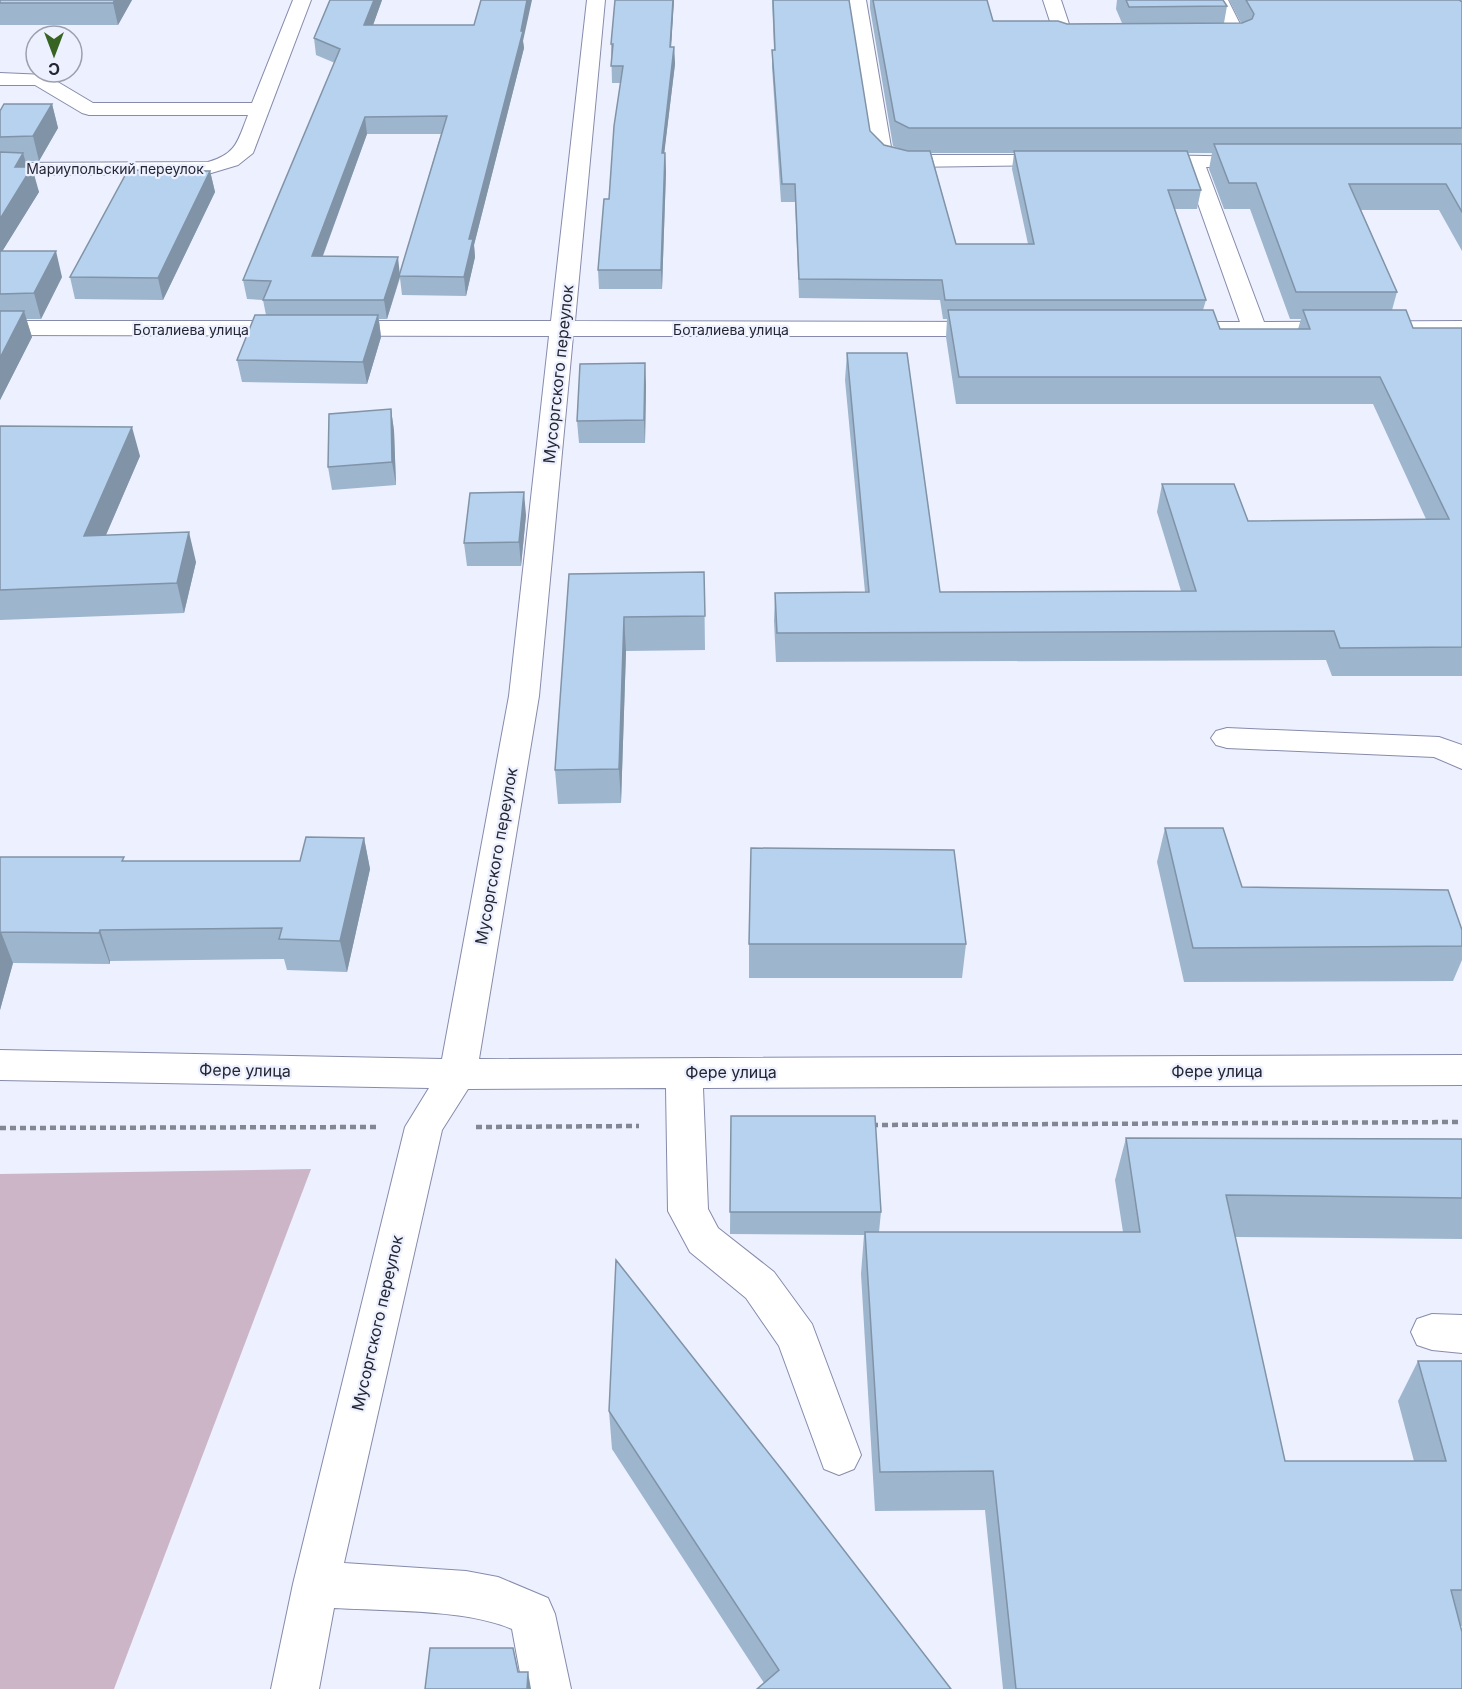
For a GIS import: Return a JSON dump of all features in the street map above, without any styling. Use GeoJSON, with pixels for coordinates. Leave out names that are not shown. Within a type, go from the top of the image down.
{"type":"FeatureCollection","features":[{"type":"Feature","properties":{"kind":"street","name":"Мариупольский переулок"},"geometry":{"type":"LineString","coordinates":[[0,169],[208,168],[223,165],[243,153],[302,0]]}},
{"type":"Feature","properties":{"kind":"street","name":"Мусоргского переулок"},"geometry":{"type":"LineString","coordinates":[[295,1689],[316,1584],[424,1127],[458,1074],[524,696],[596,0]]}},
{"type":"Feature","properties":{"kind":"street"},"geometry":{"type":"LineString","coordinates":[[857,0],[881,149],[890,157],[907,161],[1074,161]]}},
{"type":"Feature","properties":{"kind":"street"},"geometry":{"type":"LineString","coordinates":[[1052,0],[1064,39],[1111,38]]}},
{"type":"Feature","properties":{"kind":"street"},"geometry":{"type":"LineString","coordinates":[[1192,38],[1238,38],[1220,0]]}},
{"type":"Feature","properties":{"kind":"street"},"geometry":{"type":"LineString","coordinates":[[0,79],[39,79],[89,109],[260,109]]}},
{"type":"Feature","properties":{"kind":"street"},"geometry":{"type":"LineString","coordinates":[[1121,161],[1275,161]]}},
{"type":"Feature","properties":{"kind":"street"},"geometry":{"type":"LineString","coordinates":[[1193,161],[1254,328]]}},
{"type":"Feature","properties":{"kind":"street","name":"Боталиева улица"},"geometry":{"type":"LineString","coordinates":[[0,328],[1016,329]]}},
{"type":"Feature","properties":{"kind":"street"},"geometry":{"type":"LineString","coordinates":[[1158,328],[1462,328]]}},
{"type":"Feature","properties":{"kind":"street"},"geometry":{"type":"LineString","coordinates":[[1227,738],[1439,747],[1462,758]]}},
{"type":"Feature","properties":{"kind":"street","name":"Фере улица"},"geometry":{"type":"LineString","coordinates":[[0,1065],[458,1074],[1462,1070]]}},
{"type":"Feature","properties":{"kind":"street"},"geometry":{"type":"LineString","coordinates":[[684,1072],[688,1211],[704,1240],[760,1286],[797,1337],[839,1455]]}},
{"type":"Feature","properties":{"kind":"street"},"geometry":{"type":"LineString","coordinates":[[316,1584],[466,1594],[498,1600],[532,1614],[548,1689]]}},
{"type":"Feature","properties":{"kind":"shaded area"},"geometry":{"type":"Polygon","coordinates":[[[311,1169],[114,1689],[0,1689],[0,1174],[311,1169]]]}},
{"type":"Feature","properties":{"kind":"building"},"geometry":{"type":"Polygon","coordinates":[[[0,0],[115,0],[113,3],[0,3],[0,0]]]}},
{"type":"Feature","properties":{"kind":"building"},"geometry":{"type":"Polygon","coordinates":[[[330,0],[374,0],[364,25],[474,25],[481,0],[527,0],[521,31],[523,31],[469,239],[473,239],[464,277],[399,276],[447,116],[365,117],[312,256],[398,257],[384,300],[263,300],[271,281],[243,280],[340,49],[314,38],[330,0]]]}},
{"type":"Feature","properties":{"kind":"building"},"geometry":{"type":"Polygon","coordinates":[[[615,0],[673,0],[670,47],[674,47],[662,153],[665,153],[661,270],[598,270],[604,199],[609,199],[614,126],[623,66],[611,66],[615,0]]]}},
{"type":"Feature","properties":{"kind":"building"},"geometry":{"type":"Polygon","coordinates":[[[773,0],[849,0],[870,131],[884,145],[908,151],[930,151],[956,244],[1034,244],[1014,151],[1187,151],[1201,190],[1168,190],[1206,300],[945,300],[942,280],[799,279],[795,184],[782,184],[772,50],[775,50],[773,0]]]}},
{"type":"Feature","properties":{"kind":"building"},"geometry":{"type":"Polygon","coordinates":[[[873,0],[987,0],[993,21],[1058,21],[1067,24],[1242,23],[1252,19],[1254,14],[1246,0],[1459,0],[1462,2],[1462,128],[909,128],[895,121],[873,0]]]}},
{"type":"Feature","properties":{"kind":"building"},"geometry":{"type":"Polygon","coordinates":[[[1126,0],[1223,0],[1227,6],[1129,7],[1126,0]]]}},
{"type":"Feature","properties":{"kind":"building"},"geometry":{"type":"Polygon","coordinates":[[[4,104],[52,104],[33,136],[0,137],[0,111],[4,104]]]}},
{"type":"Feature","properties":{"kind":"building"},"geometry":{"type":"Polygon","coordinates":[[[1214,144],[1462,144],[1462,212],[1446,184],[1349,184],[1397,292],[1296,292],[1256,183],[1229,183],[1214,144]]]}},
{"type":"Feature","properties":{"kind":"building"},"geometry":{"type":"Polygon","coordinates":[[[0,152],[23,153],[15,167],[32,167],[0,219],[0,152]]]}},
{"type":"Feature","properties":{"kind":"building"},"geometry":{"type":"Polygon","coordinates":[[[128,170],[210,171],[158,278],[70,277],[128,170]]]}},
{"type":"Feature","properties":{"kind":"building"},"geometry":{"type":"Polygon","coordinates":[[[0,251],[56,251],[34,293],[0,294],[0,251]]]}},
{"type":"Feature","properties":{"kind":"building"},"geometry":{"type":"Polygon","coordinates":[[[948,310],[1213,310],[1220,329],[1310,329],[1303,310],[1406,310],[1413,328],[1462,328],[1462,647],[1340,648],[1334,631],[777,633],[775,593],[869,592],[847,353],[907,353],[940,592],[1196,591],[1162,484],[1234,484],[1248,521],[1449,519],[1380,377],[959,377],[948,310]]]}},
{"type":"Feature","properties":{"kind":"building"},"geometry":{"type":"Polygon","coordinates":[[[0,311],[24,311],[0,358],[0,311]]]}},
{"type":"Feature","properties":{"kind":"building"},"geometry":{"type":"Polygon","coordinates":[[[255,315],[378,315],[363,362],[237,360],[255,315]]]}},
{"type":"Feature","properties":{"kind":"building"},"geometry":{"type":"Polygon","coordinates":[[[645,363],[644,420],[577,421],[580,364],[645,363]]]}},
{"type":"Feature","properties":{"kind":"building"},"geometry":{"type":"Polygon","coordinates":[[[391,409],[392,462],[328,467],[329,414],[391,409]]]}},
{"type":"Feature","properties":{"kind":"building"},"geometry":{"type":"Polygon","coordinates":[[[0,426],[132,427],[84,536],[189,532],[177,583],[0,590],[0,426]]]}},
{"type":"Feature","properties":{"kind":"building"},"geometry":{"type":"Polygon","coordinates":[[[524,492],[519,542],[464,543],[470,493],[524,492]]]}},
{"type":"Feature","properties":{"kind":"building"},"geometry":{"type":"Polygon","coordinates":[[[704,572],[705,616],[624,617],[619,769],[555,770],[569,574],[704,572]]]}},
{"type":"Feature","properties":{"kind":"building"},"geometry":{"type":"Polygon","coordinates":[[[1165,828],[1223,828],[1242,887],[1448,890],[1462,930],[1462,946],[1193,948],[1165,828]]]}},
{"type":"Feature","properties":{"kind":"building"},"geometry":{"type":"Polygon","coordinates":[[[306,837],[364,838],[340,941],[279,939],[282,928],[100,930],[99,933],[1,932],[0,934],[0,857],[124,857],[122,861],[300,861],[306,837]]]}},
{"type":"Feature","properties":{"kind":"building"},"geometry":{"type":"Polygon","coordinates":[[[751,848],[954,850],[966,944],[749,944],[751,848]]]}},
{"type":"Feature","properties":{"kind":"building"},"geometry":{"type":"Polygon","coordinates":[[[731,1116],[875,1116],[881,1212],[730,1212],[731,1116]]]}},
{"type":"Feature","properties":{"kind":"building"},"geometry":{"type":"Polygon","coordinates":[[[1126,1138],[1462,1139],[1462,1198],[1226,1195],[1285,1461],[1446,1461],[1418,1361],[1462,1361],[1462,1590],[1451,1590],[1462,1632],[1462,1689],[1016,1689],[993,1471],[880,1472],[865,1232],[1140,1232],[1126,1138]]]}},
{"type":"Feature","properties":{"kind":"building"},"geometry":{"type":"Polygon","coordinates":[[[616,1260],[951,1689],[757,1689],[779,1670],[609,1411],[616,1260]]]}},
{"type":"Feature","properties":{"kind":"building"},"geometry":{"type":"Polygon","coordinates":[[[430,1648],[513,1648],[518,1672],[528,1672],[527,1689],[425,1689],[430,1648]]]}}]}
